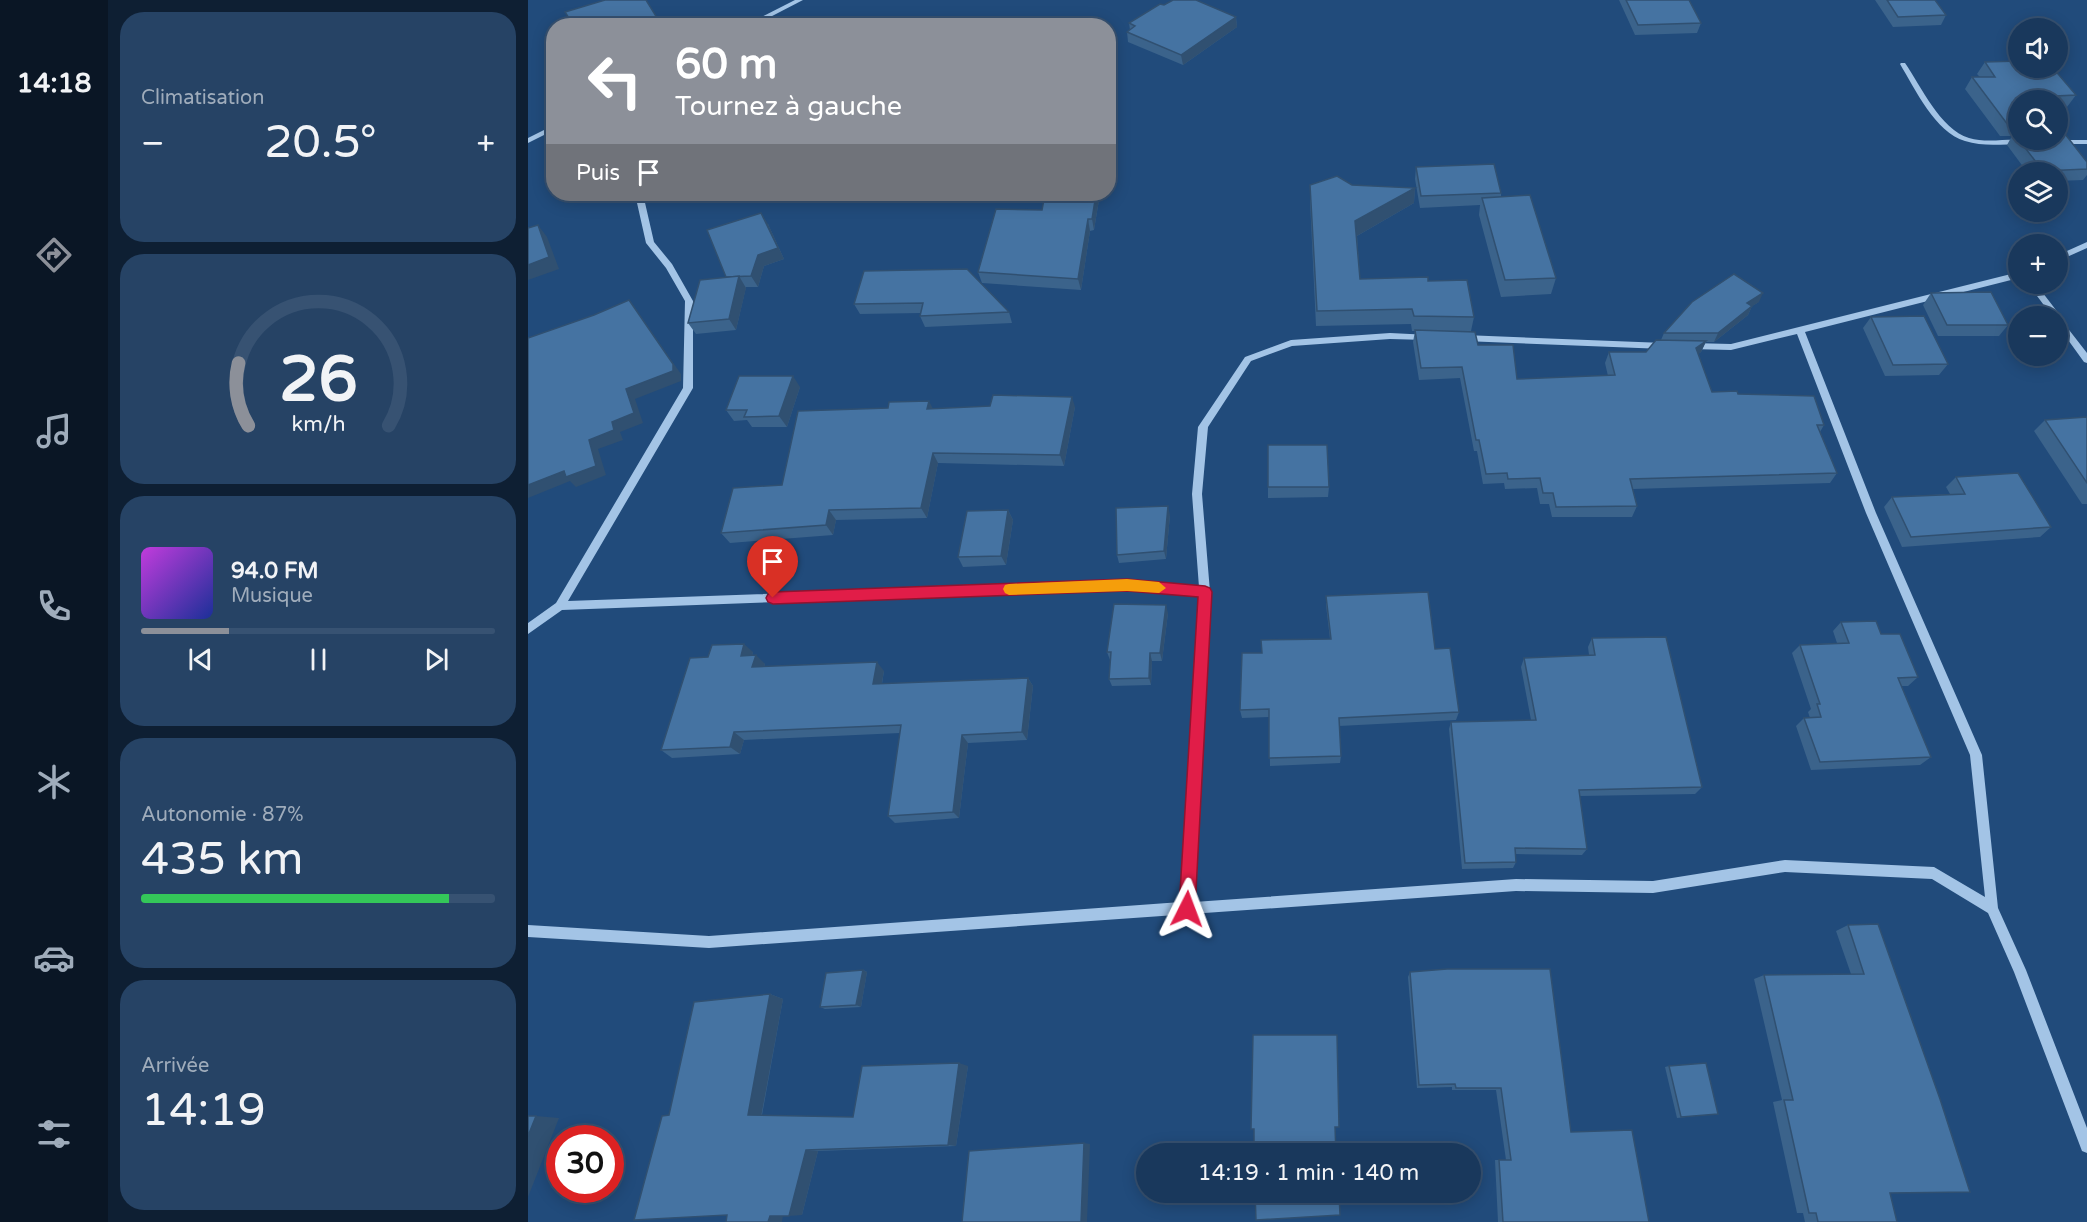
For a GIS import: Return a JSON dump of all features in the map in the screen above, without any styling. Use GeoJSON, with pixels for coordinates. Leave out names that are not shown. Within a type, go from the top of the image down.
{"type":"FeatureCollection","features":[{"type":"Feature","properties":{"kind":"street"},"geometry":{"type":"LineString","coordinates":[[763,18],[800,0]]}},
{"type":"Feature","properties":{"kind":"street"},"geometry":{"type":"LineString","coordinates":[[1903,64],[1938,116],[1955,134],[1967,140],[2008,141]]}},
{"type":"Feature","properties":{"kind":"street"},"geometry":{"type":"LineString","coordinates":[[528,141],[546,131]]}},
{"type":"Feature","properties":{"kind":"street"},"geometry":{"type":"LineString","coordinates":[[2068,142],[2087,142]]}},
{"type":"Feature","properties":{"kind":"street"},"geometry":{"type":"LineString","coordinates":[[528,629],[561,606],[688,388],[689,301],[669,266],[650,243],[641,201]]}},
{"type":"Feature","properties":{"kind":"street"},"geometry":{"type":"LineString","coordinates":[[2068,254],[2087,245]]}},
{"type":"Feature","properties":{"kind":"street"},"geometry":{"type":"LineString","coordinates":[[1683,346],[1731,347],[2008,278]]}},
{"type":"Feature","properties":{"kind":"street"},"geometry":{"type":"LineString","coordinates":[[1800,331],[1871,513],[1976,755],[1992,909],[2020,970],[2087,1146]]}},
{"type":"Feature","properties":{"kind":"street"},"geometry":{"type":"LineString","coordinates":[[2068,333],[2087,360]]}},
{"type":"Feature","properties":{"kind":"street"},"geometry":{"type":"LineString","coordinates":[[1187,909],[1205,592],[1197,494],[1203,427],[1248,359],[1291,343],[1390,336],[1434,337]]}},
{"type":"Feature","properties":{"kind":"street"},"geometry":{"type":"LineString","coordinates":[[1457,338],[1671,346]]}},
{"type":"Feature","properties":{"kind":"street"},"geometry":{"type":"LineString","coordinates":[[561,606],[1127,585],[1205,592]]}},
{"type":"Feature","properties":{"kind":"street"},"geometry":{"type":"LineString","coordinates":[[528,931],[709,942],[1516,885],[1653,887],[1785,866],[1934,873],[1992,909]]}},
{"type":"Feature","properties":{"kind":"building"},"geometry":{"type":"Polygon","coordinates":[[[605,0],[646,0],[657,18],[569,18],[565,12],[605,0]]]}},
{"type":"Feature","properties":{"kind":"building"},"geometry":{"type":"Polygon","coordinates":[[[1173,0],[1196,0],[1236,17],[1181,55],[1127,32],[1135,26],[1129,23],[1160,4],[1164,5],[1173,0]]]}},
{"type":"Feature","properties":{"kind":"building"},"geometry":{"type":"Polygon","coordinates":[[[1626,0],[1689,0],[1701,23],[1638,25],[1626,0]]]}},
{"type":"Feature","properties":{"kind":"building"},"geometry":{"type":"Polygon","coordinates":[[[1887,0],[1935,0],[1946,15],[1898,17],[1887,0]]]}},
{"type":"Feature","properties":{"kind":"building"},"geometry":{"type":"Polygon","coordinates":[[[2008,61],[2008,78],[2062,78],[2076,95],[2068,95],[2068,90],[2008,90],[2008,125],[1972,77],[1995,77],[1985,62],[2008,61]]]}},
{"type":"Feature","properties":{"kind":"building"},"geometry":{"type":"Polygon","coordinates":[[[2068,138],[2087,162],[2087,169],[2068,170],[2068,162],[2036,162],[2027,150],[2068,150],[2068,138]]]}},
{"type":"Feature","properties":{"kind":"building"},"geometry":{"type":"Polygon","coordinates":[[[1494,164],[1501,193],[1421,196],[1416,167],[1494,164]]]}},
{"type":"Feature","properties":{"kind":"building"},"geometry":{"type":"Polygon","coordinates":[[[1337,176],[1352,185],[1415,188],[1355,221],[1360,279],[1428,277],[1428,281],[1467,280],[1474,317],[1414,316],[1412,309],[1317,311],[1310,185],[1337,176]]]}},
{"type":"Feature","properties":{"kind":"building"},"geometry":{"type":"Polygon","coordinates":[[[1530,195],[1556,278],[1505,280],[1482,198],[1530,195]]]}},
{"type":"Feature","properties":{"kind":"building"},"geometry":{"type":"Polygon","coordinates":[[[1044,201],[1095,201],[1092,219],[1088,219],[1078,279],[978,272],[996,209],[1042,210],[1044,201]]]}},
{"type":"Feature","properties":{"kind":"building"},"geometry":{"type":"Polygon","coordinates":[[[761,213],[778,248],[758,255],[751,276],[726,277],[707,230],[761,213]]]}},
{"type":"Feature","properties":{"kind":"building"},"geometry":{"type":"Polygon","coordinates":[[[538,225],[549,257],[528,265],[528,228],[538,225]]]}},
{"type":"Feature","properties":{"kind":"building"},"geometry":{"type":"Polygon","coordinates":[[[967,269],[1009,312],[920,316],[923,303],[854,304],[864,271],[967,269]]]}},
{"type":"Feature","properties":{"kind":"building"},"geometry":{"type":"Polygon","coordinates":[[[1734,274],[1763,293],[1747,303],[1752,306],[1718,333],[1664,333],[1692,302],[1734,274]]]}},
{"type":"Feature","properties":{"kind":"building"},"geometry":{"type":"Polygon","coordinates":[[[739,276],[729,319],[688,323],[700,280],[739,276]]]}},
{"type":"Feature","properties":{"kind":"building"},"geometry":{"type":"Polygon","coordinates":[[[1991,292],[2008,325],[1947,325],[1931,293],[1991,292]]]}},
{"type":"Feature","properties":{"kind":"building"},"geometry":{"type":"Polygon","coordinates":[[[629,300],[673,364],[673,371],[626,389],[634,413],[612,422],[614,430],[589,440],[596,466],[566,477],[564,471],[528,485],[528,338],[629,300]]]}},
{"type":"Feature","properties":{"kind":"building"},"geometry":{"type":"Polygon","coordinates":[[[1924,316],[1948,364],[1893,365],[1871,317],[1924,316]]]}},
{"type":"Feature","properties":{"kind":"building"},"geometry":{"type":"Polygon","coordinates":[[[1415,330],[1475,332],[1478,345],[1513,345],[1517,379],[1615,375],[1609,352],[1646,352],[1656,340],[1706,341],[1696,348],[1712,392],[1737,391],[1738,394],[1814,396],[1824,425],[1817,425],[1837,473],[1630,479],[1637,506],[1556,507],[1553,493],[1543,493],[1540,478],[1508,479],[1507,473],[1486,474],[1479,440],[1476,440],[1462,367],[1421,368],[1415,330]]]}},
{"type":"Feature","properties":{"kind":"building"},"geometry":{"type":"Polygon","coordinates":[[[739,376],[793,376],[779,416],[744,417],[747,410],[726,410],[739,376]]]}},
{"type":"Feature","properties":{"kind":"building"},"geometry":{"type":"Polygon","coordinates":[[[993,395],[1072,397],[1060,455],[933,453],[921,508],[829,510],[826,525],[721,533],[733,488],[782,485],[798,411],[888,408],[889,402],[929,401],[927,409],[990,406],[993,395]]]}},
{"type":"Feature","properties":{"kind":"building"},"geometry":{"type":"Polygon","coordinates":[[[2087,417],[2087,483],[2045,420],[2087,417]]]}},
{"type":"Feature","properties":{"kind":"building"},"geometry":{"type":"Polygon","coordinates":[[[1268,445],[1327,445],[1329,487],[1268,487],[1268,445]]]}},
{"type":"Feature","properties":{"kind":"building"},"geometry":{"type":"Polygon","coordinates":[[[2018,473],[2051,527],[1911,537],[1892,497],[1965,494],[1956,477],[2018,473]]]}},
{"type":"Feature","properties":{"kind":"building"},"geometry":{"type":"Polygon","coordinates":[[[1168,506],[1164,551],[1117,555],[1116,508],[1168,506]]]}},
{"type":"Feature","properties":{"kind":"building"},"geometry":{"type":"Polygon","coordinates":[[[1008,510],[1001,556],[958,557],[967,511],[1008,510]]]}},
{"type":"Feature","properties":{"kind":"building"},"geometry":{"type":"Polygon","coordinates":[[[1428,592],[1435,649],[1450,648],[1459,712],[1339,718],[1341,756],[1269,758],[1269,709],[1240,710],[1242,653],[1262,653],[1261,640],[1331,639],[1326,596],[1428,592]]]}},
{"type":"Feature","properties":{"kind":"building"},"geometry":{"type":"Polygon","coordinates":[[[1114,604],[1166,605],[1160,653],[1150,653],[1149,678],[1109,679],[1111,652],[1107,652],[1114,604]]]}},
{"type":"Feature","properties":{"kind":"building"},"geometry":{"type":"Polygon","coordinates":[[[1876,621],[1881,634],[1900,634],[1918,677],[1898,678],[1931,757],[1820,762],[1804,718],[1821,717],[1817,704],[1820,704],[1800,645],[1849,643],[1841,622],[1876,621]]]}},
{"type":"Feature","properties":{"kind":"building"},"geometry":{"type":"Polygon","coordinates":[[[1666,637],[1702,787],[1579,790],[1587,849],[1515,848],[1516,862],[1465,863],[1451,722],[1536,720],[1524,658],[1595,655],[1592,638],[1666,637]]]}},
{"type":"Feature","properties":{"kind":"building"},"geometry":{"type":"Polygon","coordinates":[[[744,644],[741,656],[756,655],[752,667],[877,662],[873,684],[1028,678],[1022,732],[962,735],[953,812],[888,816],[901,725],[734,732],[730,747],[661,750],[690,658],[708,657],[712,645],[744,644]]]}},
{"type":"Feature","properties":{"kind":"building"},"geometry":{"type":"Polygon","coordinates":[[[1878,924],[1940,1099],[1970,1192],[1890,1193],[1897,1222],[1818,1222],[1816,1213],[1809,1213],[1784,1100],[1793,1100],[1764,975],[1864,974],[1848,925],[1878,924]]]}},
{"type":"Feature","properties":{"kind":"building"},"geometry":{"type":"Polygon","coordinates":[[[1447,969],[1550,969],[1571,1132],[1632,1130],[1649,1222],[1503,1222],[1499,1160],[1511,1160],[1501,1088],[1456,1088],[1455,1084],[1419,1085],[1410,972],[1447,969]]]}},
{"type":"Feature","properties":{"kind":"building"},"geometry":{"type":"Polygon","coordinates":[[[863,970],[856,1005],[820,1007],[826,973],[863,970]]]}},
{"type":"Feature","properties":{"kind":"building"},"geometry":{"type":"Polygon","coordinates":[[[770,994],[748,1115],[853,1117],[862,1066],[959,1063],[948,1145],[806,1150],[789,1216],[770,1216],[768,1222],[726,1222],[727,1215],[634,1220],[662,1116],[669,1115],[694,1002],[770,994]]]}},
{"type":"Feature","properties":{"kind":"building"},"geometry":{"type":"Polygon","coordinates":[[[1253,1035],[1337,1035],[1339,1127],[1335,1127],[1336,1143],[1254,1143],[1254,1129],[1251,1129],[1253,1035]]]}},
{"type":"Feature","properties":{"kind":"building"},"geometry":{"type":"Polygon","coordinates":[[[1706,1063],[1718,1114],[1681,1117],[1669,1066],[1706,1063]]]}},
{"type":"Feature","properties":{"kind":"building"},"geometry":{"type":"Polygon","coordinates":[[[528,1116],[536,1116],[528,1136],[528,1116]]]}},
{"type":"Feature","properties":{"kind":"building"},"geometry":{"type":"Polygon","coordinates":[[[1084,1143],[1081,1222],[962,1222],[969,1151],[1084,1143]]]}},
{"type":"Feature","properties":{"kind":"building"},"geometry":{"type":"Polygon","coordinates":[[[1255,1203],[1339,1203],[1340,1215],[1256,1220],[1255,1203]]]}},
{"type":"Feature","properties":{"kind":"slow traffic"},"geometry":{"type":"LineString","coordinates":[[1009,589],[1127,585],[1159,588]]}},
{"type":"Feature","properties":{"kind":"route"},"geometry":{"type":"LineString","coordinates":[[773,598],[1127,585],[1205,592],[1187,909]]}}]}
